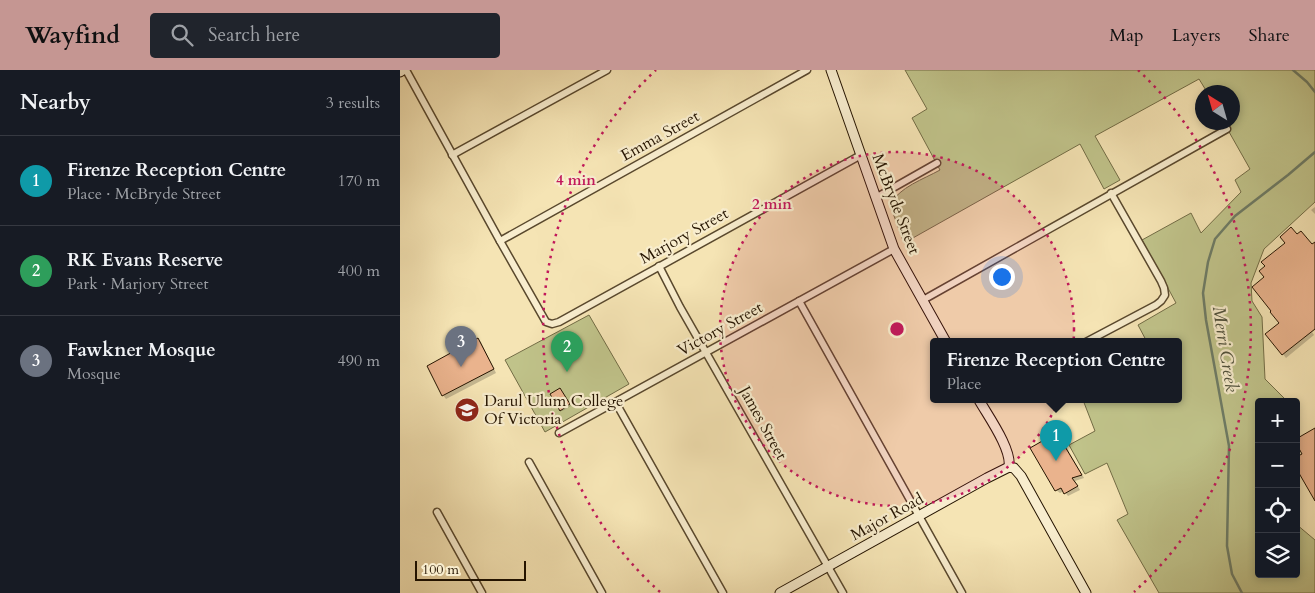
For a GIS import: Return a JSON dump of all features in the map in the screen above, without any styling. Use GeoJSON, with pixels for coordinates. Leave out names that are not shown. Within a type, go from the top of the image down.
{"type":"FeatureCollection","features":[{"type":"Feature","properties":{"kind":"street"},"geometry":{"type":"LineString","coordinates":[[400,72],[405,70],[500,241]]}},
{"type":"Feature","properties":{"kind":"street"},"geometry":{"type":"LineString","coordinates":[[452,155],[607,70]]}},
{"type":"Feature","properties":{"kind":"street","name":"Emma Street"},"geometry":{"type":"LineString","coordinates":[[500,241],[807,70]]}},
{"type":"Feature","properties":{"kind":"street","name":"McBryde Street"},"geometry":{"type":"LineString","coordinates":[[832,70],[894,249],[944,338]]}},
{"type":"Feature","properties":{"kind":"street"},"geometry":{"type":"LineString","coordinates":[[923,300],[1224,130]]}},
{"type":"Feature","properties":{"kind":"street","name":"Marjory Street"},"geometry":{"type":"LineString","coordinates":[[500,241],[546,322],[552,324],[559,322],[861,155]]}},
{"type":"Feature","properties":{"kind":"street"},"geometry":{"type":"LineString","coordinates":[[877,197],[937,163]]}},
{"type":"Feature","properties":{"kind":"street"},"geometry":{"type":"LineString","coordinates":[[1093,338],[1156,304],[1165,295],[1160,282],[1111,193]]}},
{"type":"Feature","properties":{"kind":"street","name":"Victory Street"},"geometry":{"type":"LineString","coordinates":[[559,433],[894,249]]}},
{"type":"Feature","properties":{"kind":"street","name":"James Street"},"geometry":{"type":"LineString","coordinates":[[659,266],[680,307],[843,593]]}},
{"type":"Feature","properties":{"kind":"street"},"geometry":{"type":"LineString","coordinates":[[800,302],[962,593]]}},
{"type":"Feature","properties":{"kind":"street"},"geometry":{"type":"LineString","coordinates":[[616,403],[723,593]]}},
{"type":"Feature","properties":{"kind":"street"},"geometry":{"type":"LineString","coordinates":[[982,403],[1006,450],[1010,463],[1009,467],[1014,468],[1020,476],[1086,593]]}},
{"type":"Feature","properties":{"kind":"street"},"geometry":{"type":"LineString","coordinates":[[529,462],[602,593]]}},
{"type":"Feature","properties":{"kind":"street","name":"Major Road"},"geometry":{"type":"LineString","coordinates":[[780,593],[1009,467]]}},
{"type":"Feature","properties":{"kind":"street"},"geometry":{"type":"LineString","coordinates":[[437,512],[482,593]]}},
{"type":"Feature","properties":{"kind":"green space"},"geometry":{"type":"Polygon","coordinates":[[[905,70],[1315,70],[1315,202],[1264,249],[1251,283],[1252,301],[1262,317],[1265,379],[1284,398],[1255,398],[1255,578],[1300,578],[1300,527],[1315,540],[1315,593],[1159,593],[1117,520],[1128,514],[1107,463],[1085,474],[1069,445],[1095,431],[1084,403],[1182,403],[1182,338],[1145,338],[1138,325],[1176,303],[1142,240],[1191,213],[1201,233],[1241,192],[1235,180],[1250,169],[1228,130],[1240,130],[1240,85],[1203,85],[1199,79],[1095,136],[1120,180],[1104,189],[1080,144],[904,243],[890,205],[899,193],[906,188],[940,170],[912,118],[927,109],[905,70]]]}},
{"type":"Feature","properties":{"kind":"green space"},"geometry":{"type":"Polygon","coordinates":[[[589,315],[629,384],[545,432],[505,360],[589,315]]]}},
{"type":"Feature","properties":{"kind":"building"},"geometry":{"type":"Polygon","coordinates":[[[1291,227],[1297,234],[1301,231],[1312,244],[1315,242],[1315,329],[1282,355],[1265,334],[1279,323],[1252,287],[1264,277],[1259,271],[1265,266],[1261,262],[1285,243],[1280,237],[1291,227]]]}},
{"type":"Feature","properties":{"kind":"building"},"geometry":{"type":"Polygon","coordinates":[[[478,338],[494,369],[442,396],[427,366],[478,338]]]}},
{"type":"Feature","properties":{"kind":"building"},"geometry":{"type":"Polygon","coordinates":[[[560,388],[570,404],[560,411],[550,394],[560,388]]]}},
{"type":"Feature","properties":{"kind":"building"},"geometry":{"type":"Polygon","coordinates":[[[1065,428],[1069,435],[1061,440],[1082,475],[1072,478],[1078,486],[1064,494],[1061,488],[1055,491],[1030,448],[1065,428]]]}},
{"type":"Feature","properties":{"kind":"building"},"geometry":{"type":"Polygon","coordinates":[[[1315,428],[1315,501],[1300,475],[1300,455],[1302,454],[1300,450],[1300,437],[1315,428]]]}},
{"type":"Feature","properties":{"kind":"waterway","name":"Merri Creek"},"geometry":{"type":"LineString","coordinates":[[1293,70],[1315,92]]}},
{"type":"Feature","properties":{"kind":"waterway","name":"Merri Creek"},"geometry":{"type":"LineString","coordinates":[[1242,593],[1232,574],[1227,546],[1229,446],[1206,320],[1203,293],[1208,262],[1215,239],[1235,216],[1315,152]]}},
{"type":"Feature","properties":{"kind":"place","name":"Fawkner Mosque"},"geometry":{"type":"Point","coordinates":[461,367]}},
{"type":"Feature","properties":{"kind":"place","name":"RK Evans Reserve"},"geometry":{"type":"Point","coordinates":[567,372]}},
{"type":"Feature","properties":{"kind":"place","name":"Darul Ulum College Of Victoria"},"geometry":{"type":"Point","coordinates":[467,410]}},
{"type":"Feature","properties":{"kind":"place","name":"Firenze Reception Centre"},"geometry":{"type":"Point","coordinates":[1056,461]}}]}
